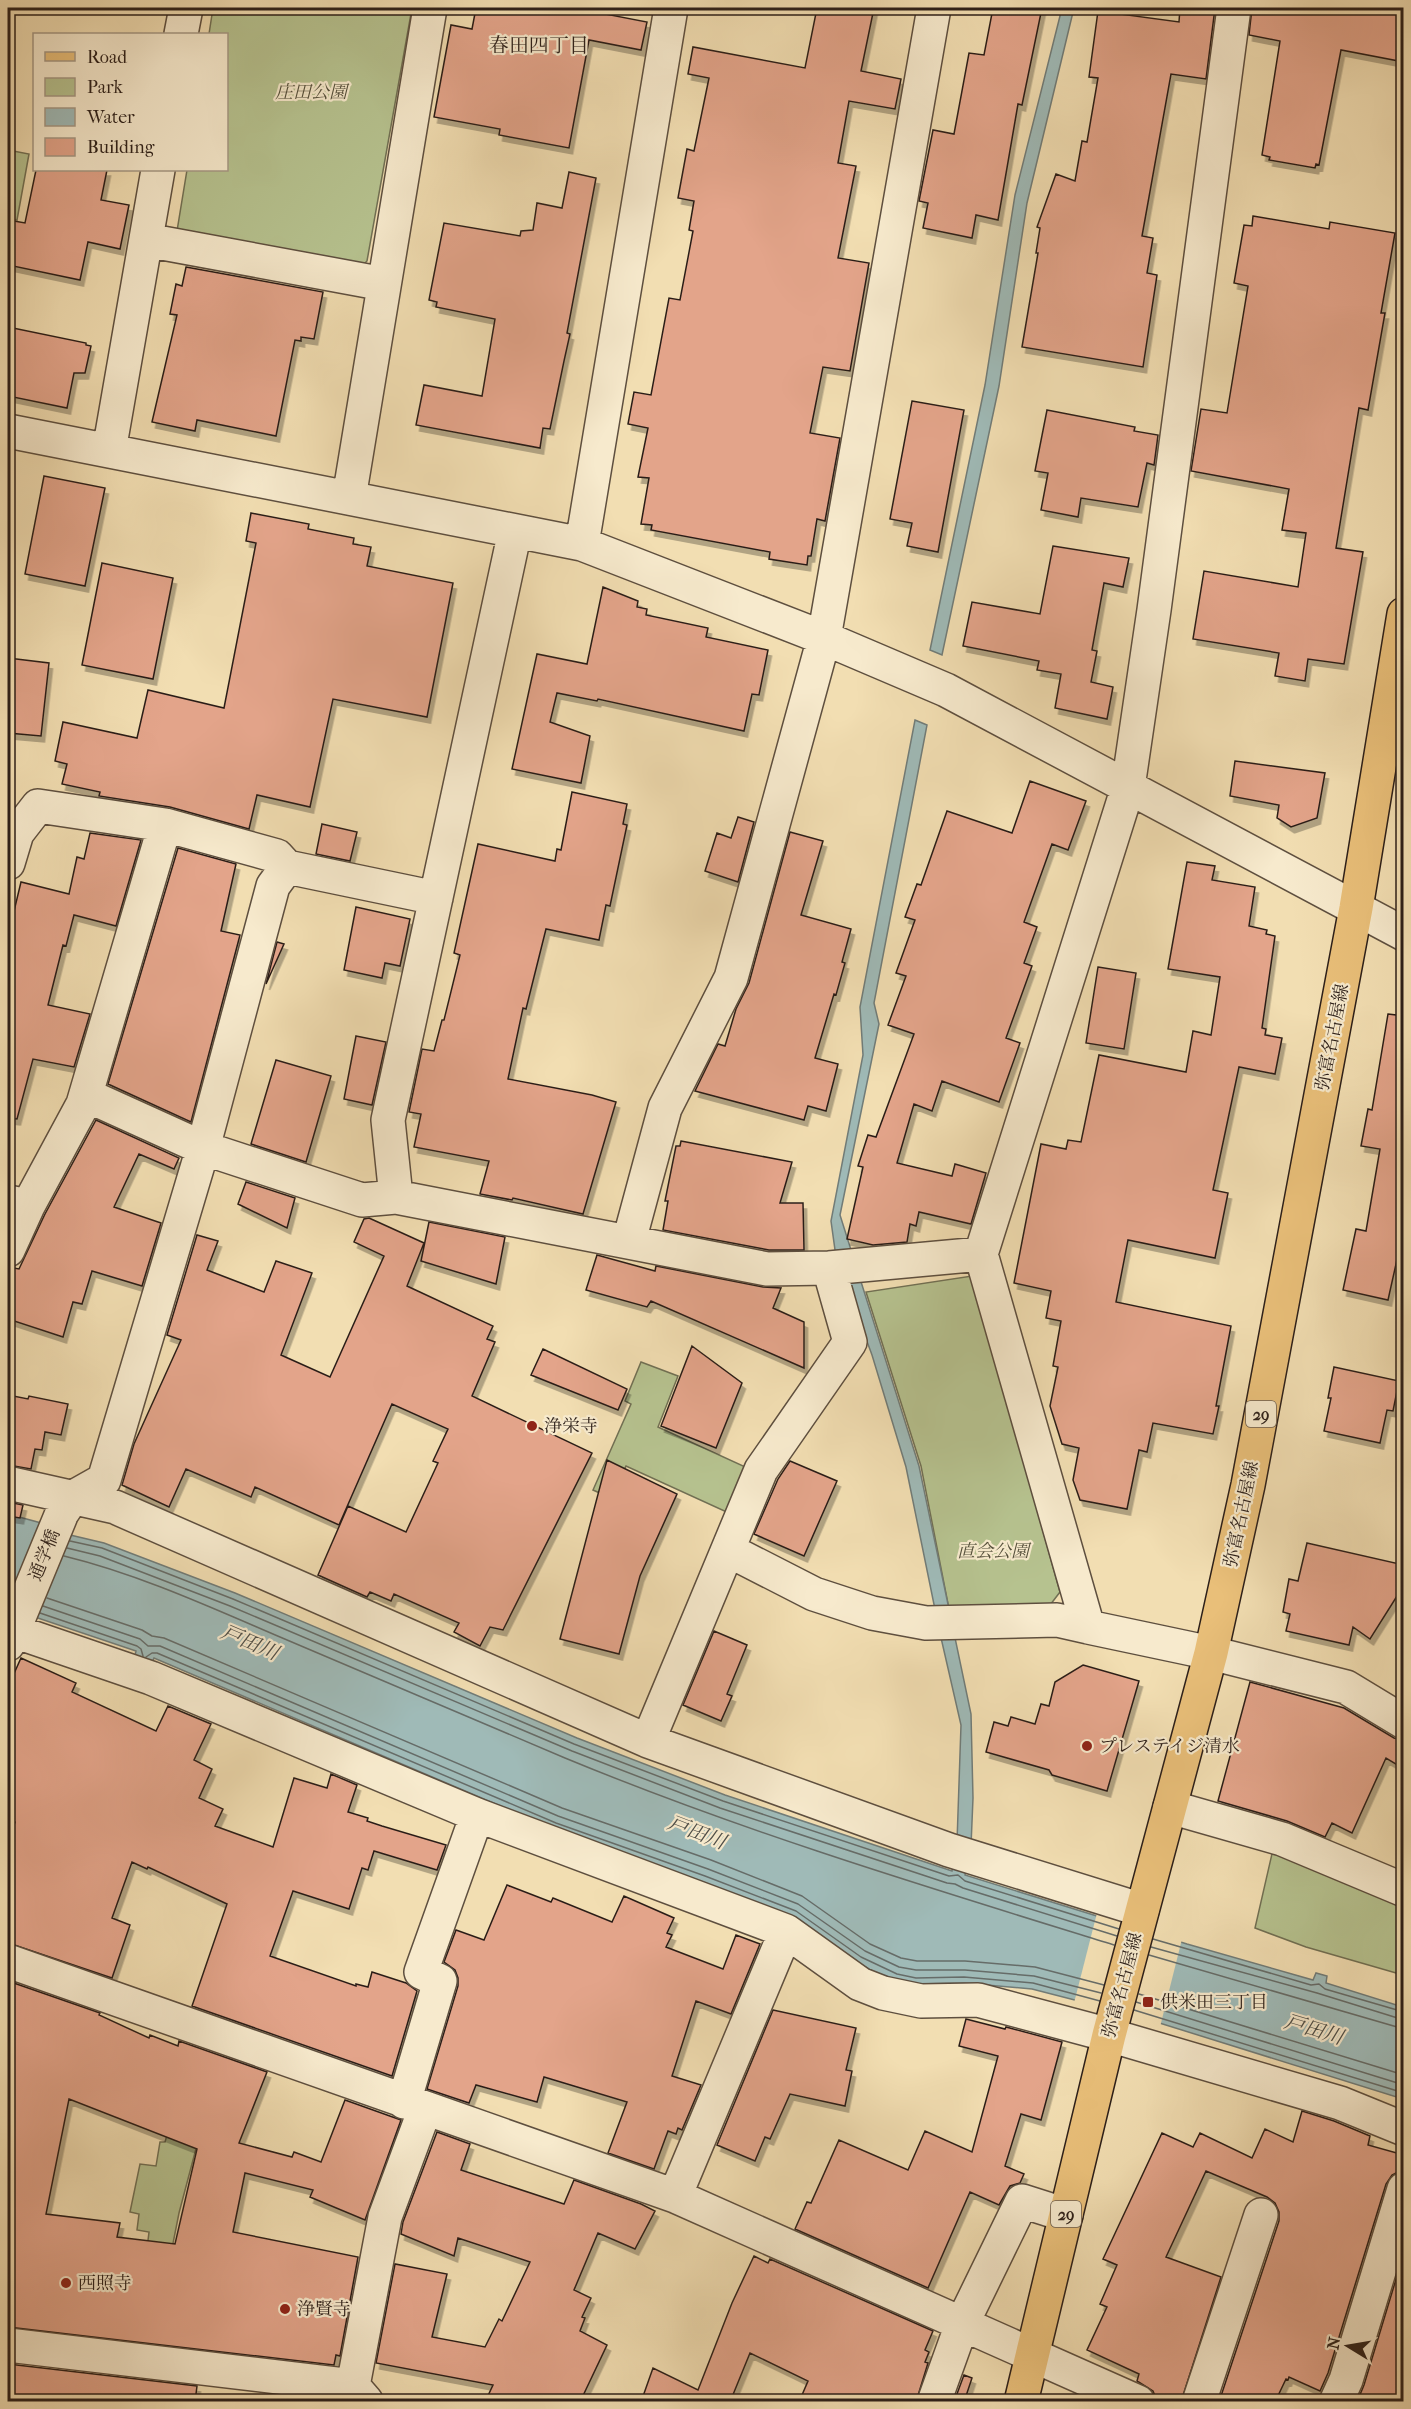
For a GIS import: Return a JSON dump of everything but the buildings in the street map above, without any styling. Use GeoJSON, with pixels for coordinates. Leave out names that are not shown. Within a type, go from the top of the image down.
{"type":"FeatureCollection","features":[{"type":"Feature","properties":{"kind":"main road","name":"弥富名古屋線"},"geometry":{"type":"LineString","coordinates":[[1020,2402],[1110,2031],[1211,1653],[1248,1485],[1356,908],[1404,614]]}},
{"type":"Feature","properties":{"kind":"street"},"geometry":{"type":"LineString","coordinates":[[181,33],[186,8]]}},
{"type":"Feature","properties":{"kind":"street"},"geometry":{"type":"LineString","coordinates":[[349,498],[430,8]]}},
{"type":"Feature","properties":{"kind":"street"},"geometry":{"type":"LineString","coordinates":[[582,544],[671,8]]}},
{"type":"Feature","properties":{"kind":"street"},"geometry":{"type":"LineString","coordinates":[[629,1241],[665,1108],[731,978],[824,638],[934,8]]}},
{"type":"Feature","properties":{"kind":"street"},"geometry":{"type":"LineString","coordinates":[[1088,1627],[981,1254],[1128,787],[1234,8]]}},
{"type":"Feature","properties":{"kind":"street"},"geometry":{"type":"LineString","coordinates":[[110,451],[158,171]]}},
{"type":"Feature","properties":{"kind":"street"},"geometry":{"type":"LineString","coordinates":[[146,240],[384,284]]}},
{"type":"Feature","properties":{"kind":"street"},"geometry":{"type":"LineString","coordinates":[[8,431],[582,544],[824,638],[946,690],[1404,934]]}},
{"type":"Feature","properties":{"kind":"street"},"geometry":{"type":"LineString","coordinates":[[396,1197],[388,1120],[515,531]]}},
{"type":"Feature","properties":{"kind":"street"},"geometry":{"type":"LineString","coordinates":[[11,841],[38,806],[165,825],[277,856],[287,867],[436,898]]}},
{"type":"Feature","properties":{"kind":"street"},"geometry":{"type":"LineString","coordinates":[[8,1250],[18,1204],[83,1104],[165,825]]}},
{"type":"Feature","properties":{"kind":"street"},"geometry":{"type":"LineString","coordinates":[[67,1506],[104,1480],[203,1148],[273,886],[287,867]]}},
{"type":"Feature","properties":{"kind":"street"},"geometry":{"type":"LineString","coordinates":[[86,1095],[203,1148],[362,1200],[396,1197],[767,1269],[842,1267],[981,1254]]}},
{"type":"Feature","properties":{"kind":"street"},"geometry":{"type":"LineString","coordinates":[[648,1741],[761,1470],[850,1342],[842,1267]]}},
{"type":"Feature","properties":{"kind":"street"},"geometry":{"type":"LineString","coordinates":[[8,1484],[67,1506],[115,1507],[648,1741],[962,1854],[1142,1912]]}},
{"type":"Feature","properties":{"kind":"street","name":"通学橋"},"geometry":{"type":"LineString","coordinates":[[9,1634],[67,1506]]}},
{"type":"Feature","properties":{"kind":"street"},"geometry":{"type":"LineString","coordinates":[[728,1550],[814,1594],[872,1613],[944,1622],[1057,1620],[1211,1653],[1346,1687],[1404,1722]]}},
{"type":"Feature","properties":{"kind":"street"},"geometry":{"type":"LineString","coordinates":[[9,1634],[151,1678],[477,1815],[786,1931],[860,1984],[883,1993],[921,2001],[978,2000],[1110,2031],[1340,2103],[1404,2129]]}},
{"type":"Feature","properties":{"kind":"street"},"geometry":{"type":"LineString","coordinates":[[1170,1807],[1282,1839],[1404,1890]]}},
{"type":"Feature","properties":{"kind":"street"},"geometry":{"type":"LineString","coordinates":[[8,2345],[359,2394],[385,2217],[414,2105],[440,1981],[421,1972],[477,1815]]}},
{"type":"Feature","properties":{"kind":"street"},"geometry":{"type":"LineString","coordinates":[[675,2196],[786,1931]]}},
{"type":"Feature","properties":{"kind":"street"},"geometry":{"type":"LineString","coordinates":[[8,1961],[675,2196],[1138,2402]]}},
{"type":"Feature","properties":{"kind":"street"},"geometry":{"type":"LineString","coordinates":[[1336,2402],[1346,2380],[1404,2189]]}},
{"type":"Feature","properties":{"kind":"street"},"geometry":{"type":"LineString","coordinates":[[934,2402],[962,2324],[1022,2201],[1066,2215]]}},
{"type":"Feature","properties":{"kind":"street"},"geometry":{"type":"LineString","coordinates":[[1198,2402],[1261,2215]]}},
{"type":"Feature","properties":{"kind":"green space","name":"庄田公園"},"geometry":{"type":"Polygon","coordinates":[[[213,8],[412,8],[367,261],[361,267],[177,231],[187,171],[228,171],[228,33],[209,33],[213,8]]]}},
{"type":"Feature","properties":{"kind":"green space"},"geometry":{"type":"Polygon","coordinates":[[[8,150],[29,154],[17,220],[8,218],[8,150]]]}},
{"type":"Feature","properties":{"kind":"green space","name":"直会公園"},"geometry":{"type":"Polygon","coordinates":[[[972,1276],[1060,1592],[1047,1609],[949,1609],[921,1466],[866,1292],[972,1276]]]}},
{"type":"Feature","properties":{"kind":"green space"},"geometry":{"type":"Polygon","coordinates":[[[641,1362],[678,1376],[658,1427],[752,1470],[731,1514],[626,1466],[611,1498],[593,1490],[631,1404],[625,1401],[641,1362]]]}},
{"type":"Feature","properties":{"kind":"green space"},"geometry":{"type":"Polygon","coordinates":[[[1274,1845],[1403,1901],[1403,1975],[1306,1947],[1255,1928],[1274,1845]]]}},
{"type":"Feature","properties":{"kind":"green space"},"geometry":{"type":"Polygon","coordinates":[[[172,2118],[202,2126],[179,2213],[158,2319],[139,2315],[149,2232],[137,2230],[139,2214],[130,2212],[140,2164],[156,2166],[160,2142],[165,2142],[172,2118]]]}},
{"type":"Feature","properties":{"kind":"water"},"geometry":{"type":"Polygon","coordinates":[[[1062,8],[1074,8],[1027,203],[999,386],[942,655],[930,650],[985,385],[1015,195],[1062,8]]]}},
{"type":"Feature","properties":{"kind":"water","name":"戸田川"},"geometry":{"type":"Polygon","coordinates":[[[915,720],[927,725],[874,1003],[879,1024],[840,1215],[919,1466],[971,1714],[973,1798],[971,1846],[965,1875],[1187,1944],[1313,1980],[1316,1973],[1327,1976],[1326,1983],[1403,2007],[1403,2099],[1137,2016],[1032,1989],[964,1983],[916,1984],[895,1980],[857,1962],[793,1917],[554,1829],[154,1658],[151,1665],[134,1660],[136,1651],[8,1608],[8,1514],[45,1524],[66,1534],[104,1543],[235,1593],[577,1738],[725,1795],[952,1871],[957,1842],[961,1725],[906,1467],[872,1355],[836,1257],[831,1221],[863,1055],[860,1007],[915,720]]]}},
{"type":"Feature","properties":{"kind":"pier"},"geometry":{"type":"Polygon","coordinates":[[[1097,1913],[1182,1939],[1160,2027],[1074,2003],[1097,1913]]]}},
{"type":"Feature","properties":{"kind":"place","name":"浄栄寺"},"geometry":{"type":"Point","coordinates":[532,1426]}},
{"type":"Feature","properties":{"kind":"place","name":"プレステイジ清水"},"geometry":{"type":"Point","coordinates":[1087,1746]}},
{"type":"Feature","properties":{"kind":"place","name":"供米田三丁目"},"geometry":{"type":"Point","coordinates":[1148,2002]}},
{"type":"Feature","properties":{"kind":"place","name":"西照寺"},"geometry":{"type":"Point","coordinates":[66,2283]}},
{"type":"Feature","properties":{"kind":"place","name":"浄賢寺"},"geometry":{"type":"Point","coordinates":[285,2309]}},
{"type":"Feature","properties":{"kind":"district","name":"春田四丁目"},"geometry":{"type":"Point","coordinates":[539,45]}}]}
